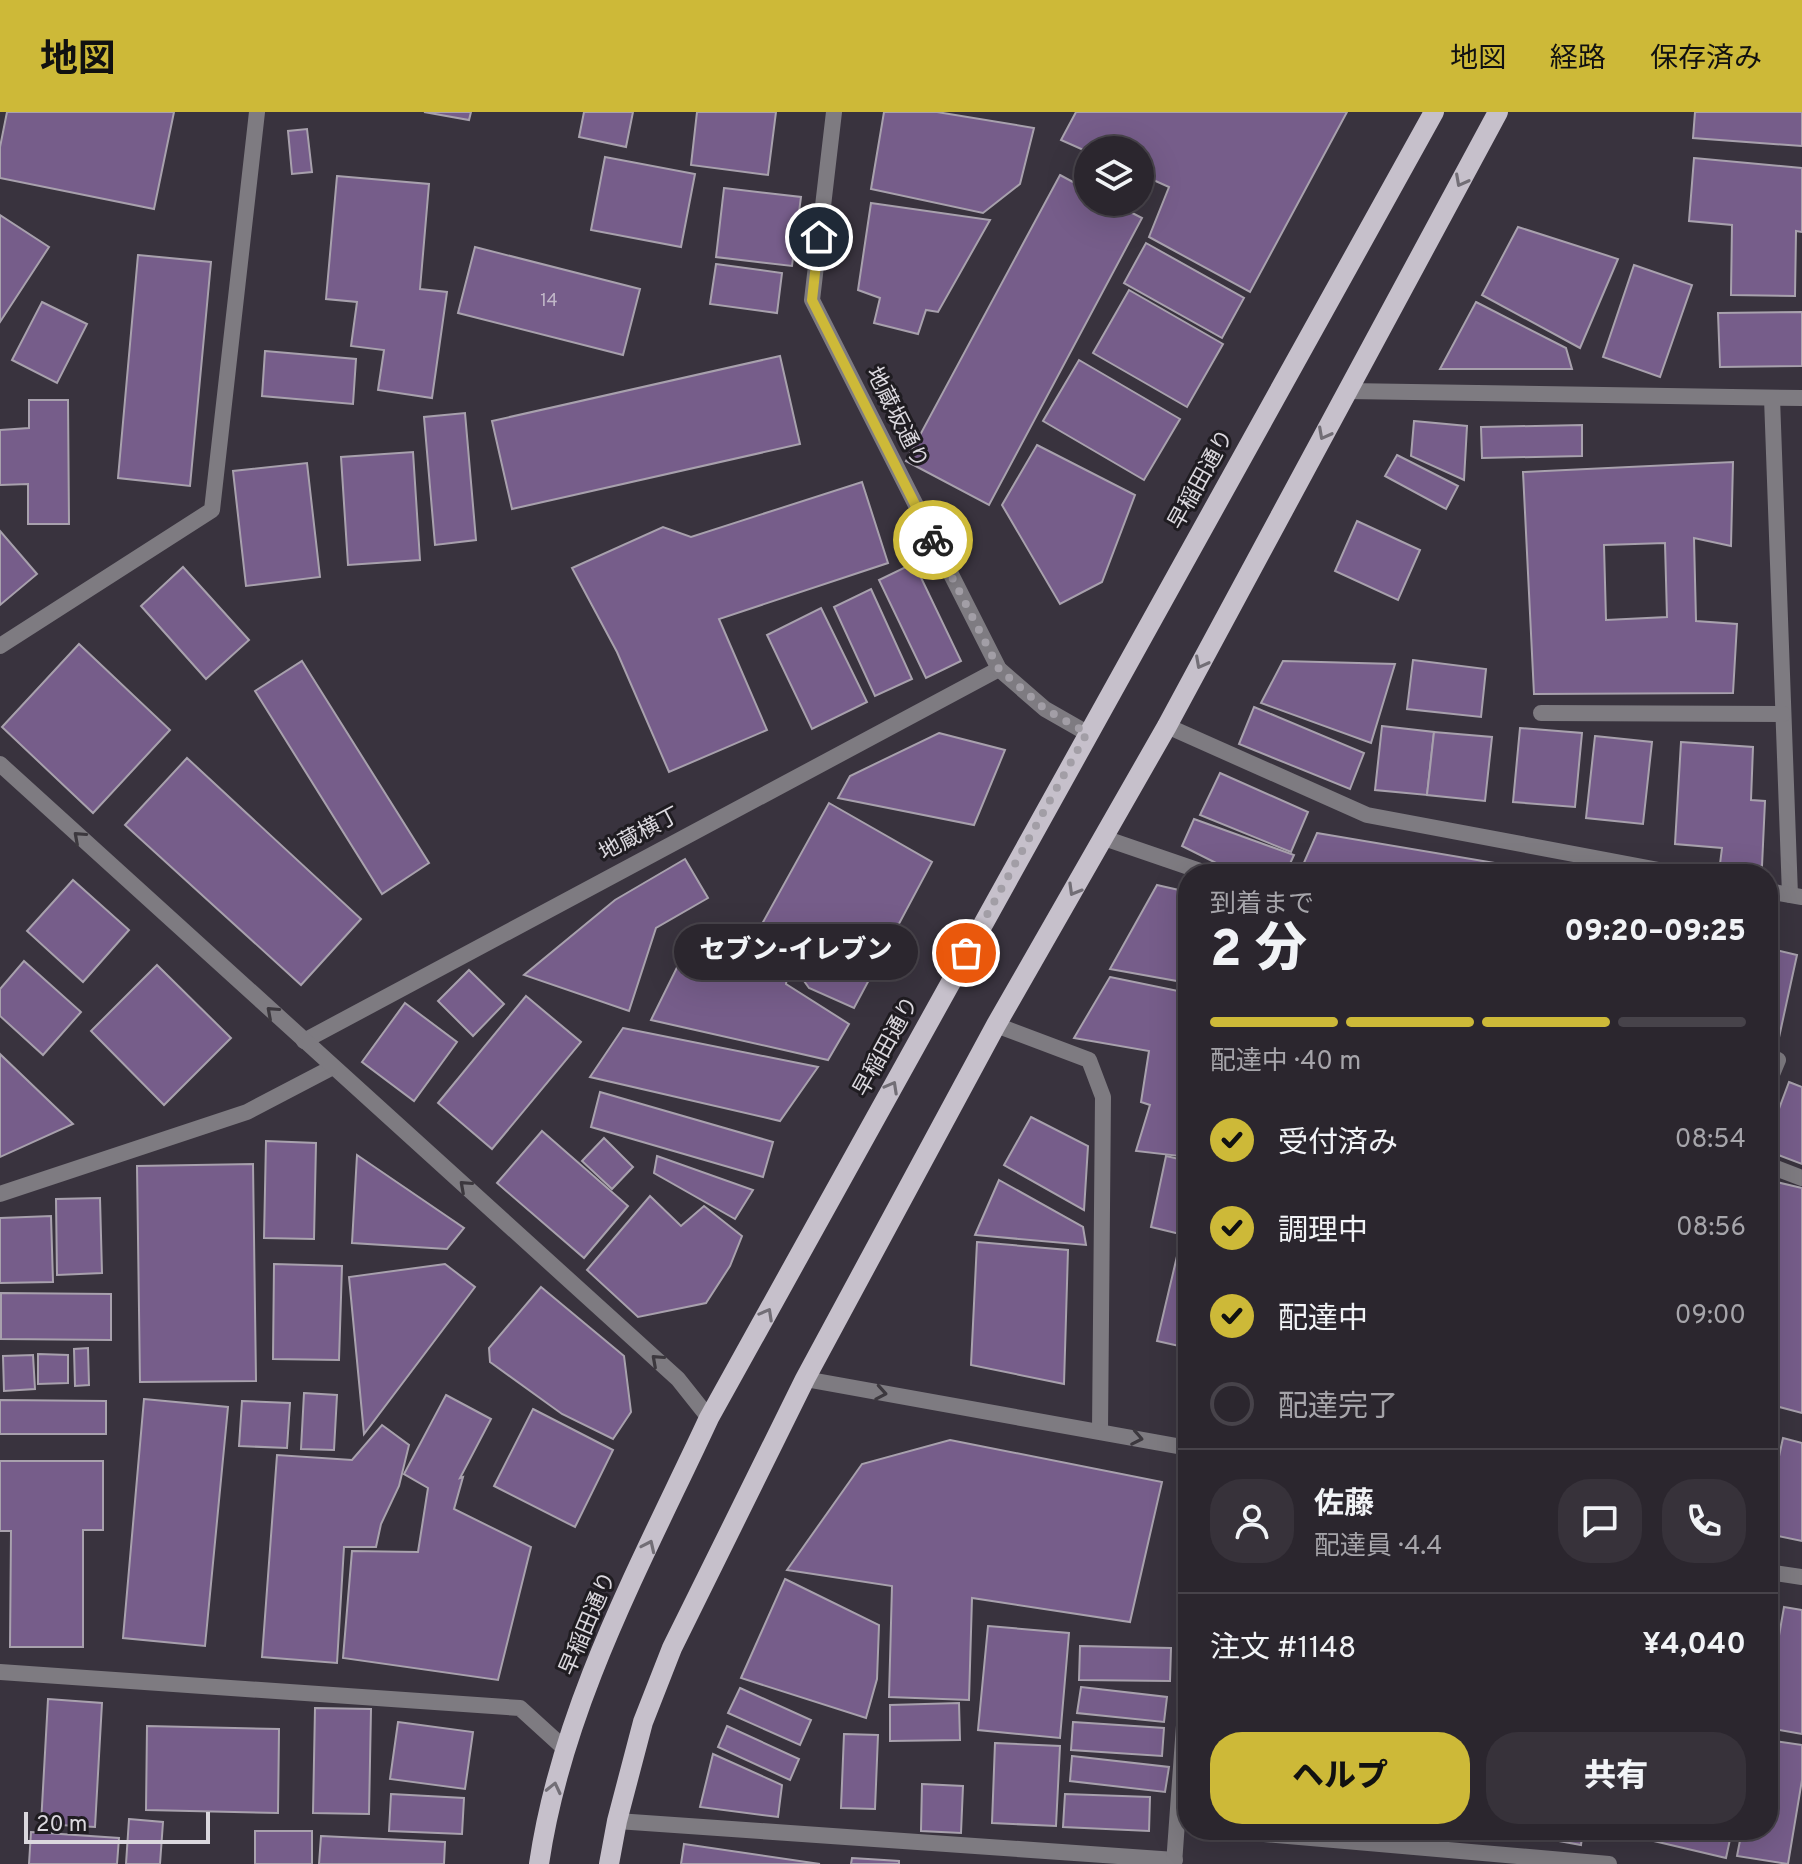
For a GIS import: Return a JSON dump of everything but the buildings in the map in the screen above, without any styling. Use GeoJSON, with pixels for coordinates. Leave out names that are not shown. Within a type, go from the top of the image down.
{"type":"FeatureCollection","features":[{"type":"Feature","properties":{"kind":"main road","name":"早稲田通り"},"geometry":{"type":"LineString","coordinates":[[539,1864],[564,1748],[614,1620],[709,1418],[1434,112]]}},
{"type":"Feature","properties":{"kind":"main road"},"geometry":{"type":"LineString","coordinates":[[609,1864],[643,1722],[672,1648],[805,1379],[996,1025],[1167,726],[1498,112]]}},
{"type":"Feature","properties":{"kind":"street"},"geometry":{"type":"LineString","coordinates":[[0,646],[212,510],[257,112]]}},
{"type":"Feature","properties":{"kind":"street","name":"地蔵坂通り"},"geometry":{"type":"LineString","coordinates":[[834,112],[812,300],[999,669],[1045,709],[1087,733]]}},
{"type":"Feature","properties":{"kind":"street"},"geometry":{"type":"LineString","coordinates":[[1347,391],[1802,398]]}},
{"type":"Feature","properties":{"kind":"street"},"geometry":{"type":"LineString","coordinates":[[1772,398],[1783,714],[1796,896]]}},
{"type":"Feature","properties":{"kind":"street","name":"地蔵横丁"},"geometry":{"type":"LineString","coordinates":[[304,1041],[999,669]]}},
{"type":"Feature","properties":{"kind":"street"},"geometry":{"type":"LineString","coordinates":[[1541,713],[1783,714]]}},
{"type":"Feature","properties":{"kind":"street"},"geometry":{"type":"LineString","coordinates":[[1167,726],[1367,815],[1627,864]]}},
{"type":"Feature","properties":{"kind":"street"},"geometry":{"type":"LineString","coordinates":[[0,764],[678,1379],[709,1418]]}},
{"type":"Feature","properties":{"kind":"street"},"geometry":{"type":"LineString","coordinates":[[1104,838],[1180,864]]}},
{"type":"Feature","properties":{"kind":"street"},"geometry":{"type":"LineString","coordinates":[[996,1025],[1089,1060],[1103,1097],[1100,1431]]}},
{"type":"Feature","properties":{"kind":"street"},"geometry":{"type":"LineString","coordinates":[[0,1194],[247,1112],[333,1067]]}},
{"type":"Feature","properties":{"kind":"street"},"geometry":{"type":"LineString","coordinates":[[1778,1169],[1802,1178]]}},
{"type":"Feature","properties":{"kind":"street"},"geometry":{"type":"LineString","coordinates":[[805,1379],[1178,1446]]}},
{"type":"Feature","properties":{"kind":"street"},"geometry":{"type":"LineString","coordinates":[[1778,1573],[1802,1577]]}},
{"type":"Feature","properties":{"kind":"street"},"geometry":{"type":"LineString","coordinates":[[0,1672],[520,1708],[564,1748]]}},
{"type":"Feature","properties":{"kind":"street"},"geometry":{"type":"LineString","coordinates":[[617,1821],[1174,1862],[1180,1840]]}},
{"type":"Feature","properties":{"kind":"street"},"geometry":{"type":"LineString","coordinates":[[1319,1840],[1510,1859],[1609,1864]]}},
{"type":"Feature","properties":{"kind":"way so far"},"geometry":{"type":"LineString","coordinates":[[933,540],[999,669],[1045,709],[1087,733],[966,953]]}},
{"type":"Feature","properties":{"kind":"place","name":"セブン-イレブン"},"geometry":{"type":"Point","coordinates":[966,953]}},
{"type":"Feature","properties":{"kind":"route"},"geometry":{"type":"LineString","coordinates":[[819,237],[812,300],[933,540]]}}]}
